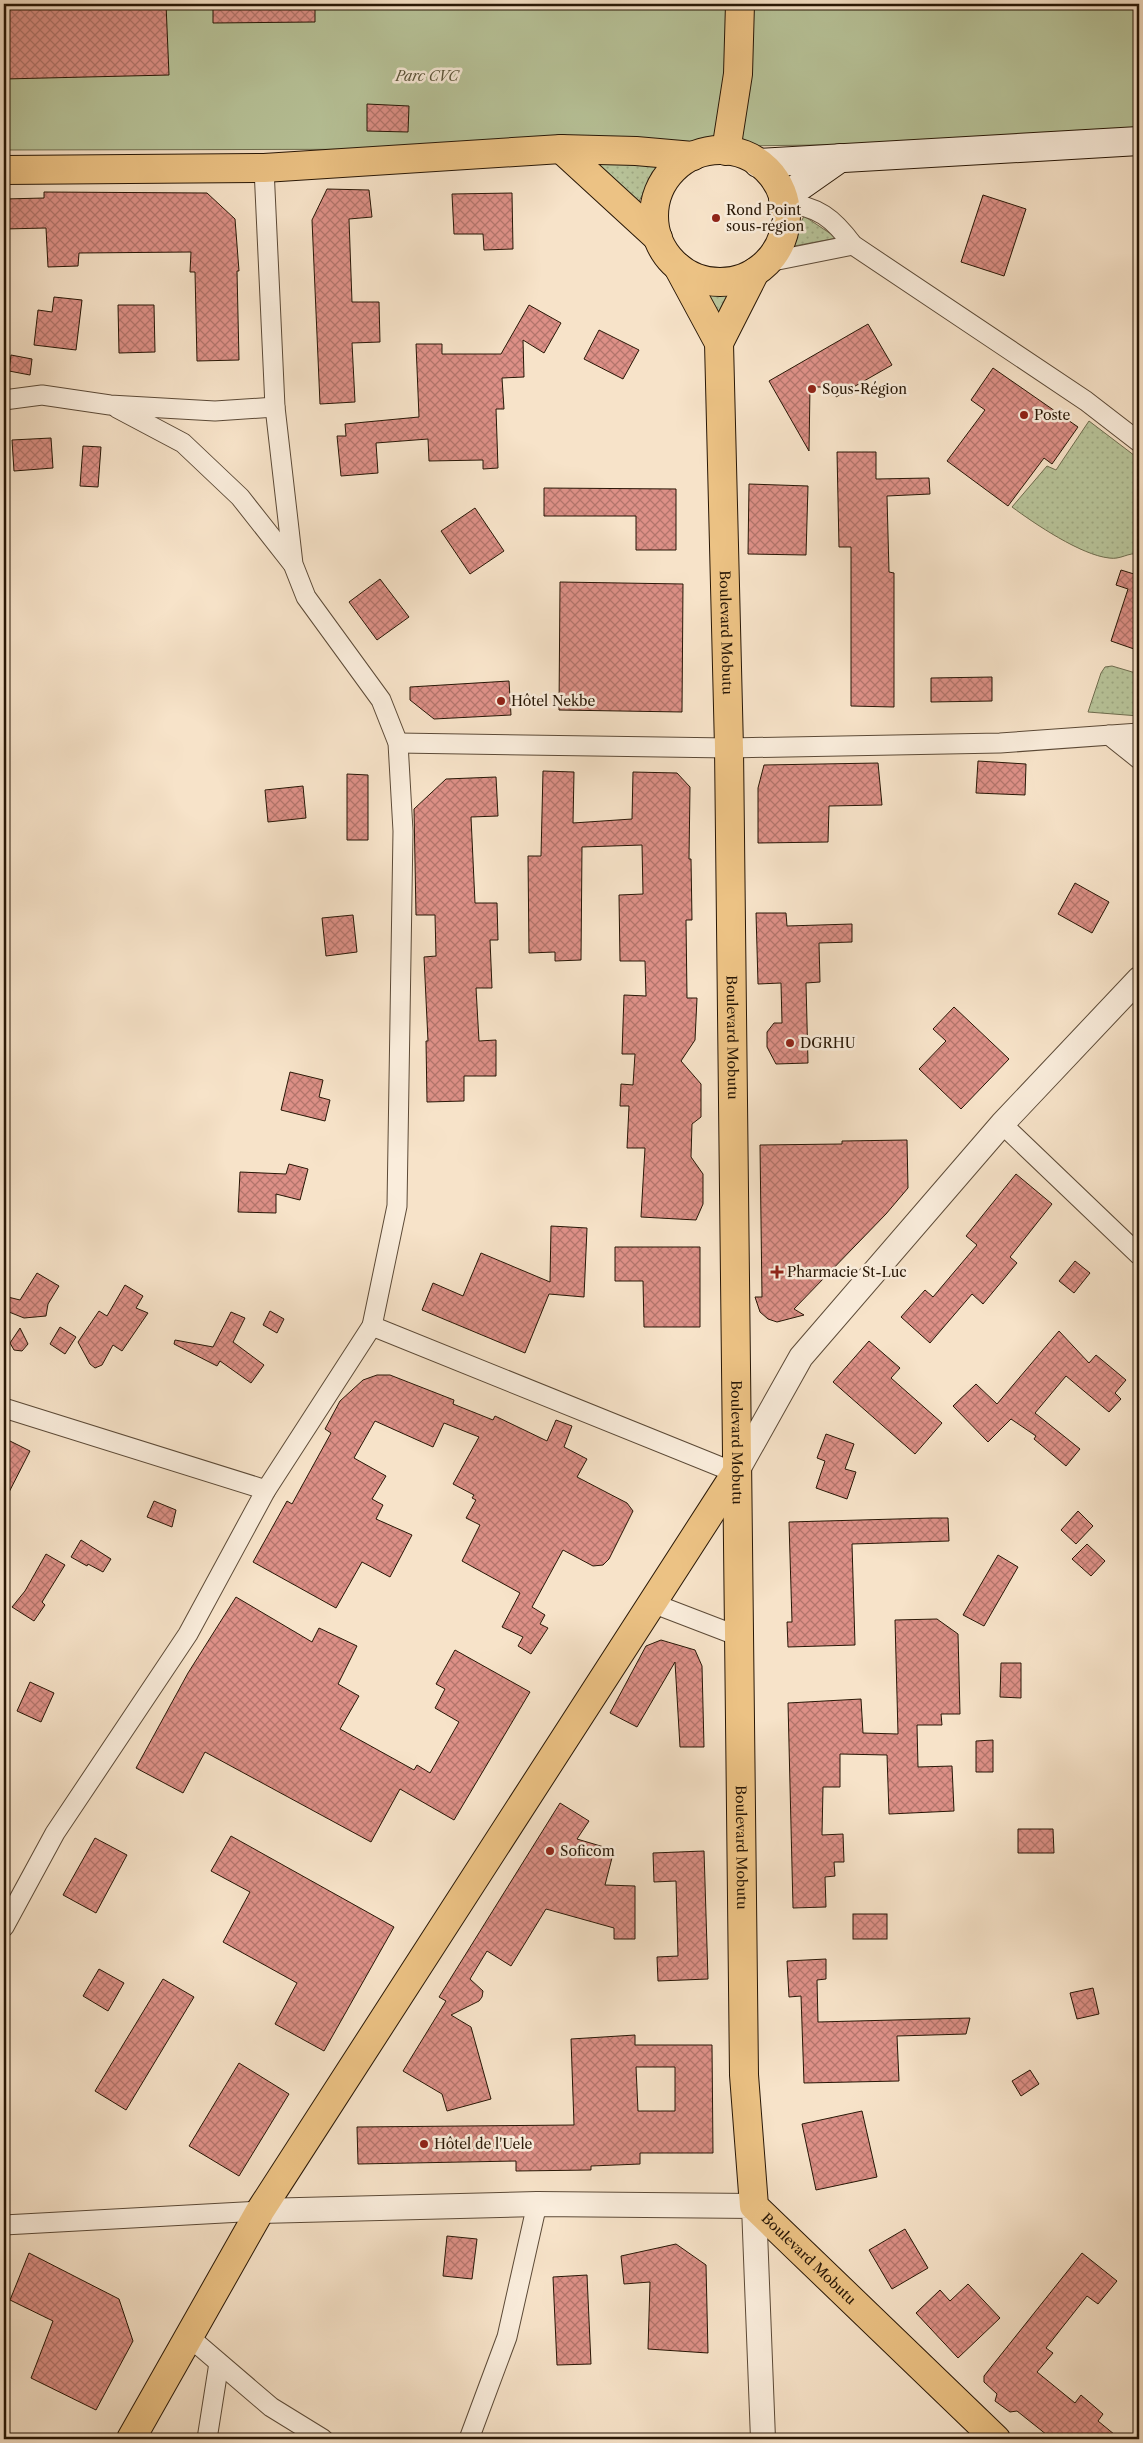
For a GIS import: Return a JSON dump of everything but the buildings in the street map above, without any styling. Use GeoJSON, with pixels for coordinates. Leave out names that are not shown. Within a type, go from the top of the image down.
{"type":"FeatureCollection","features":[{"type":"Feature","properties":{"kind":"main road"},"geometry":{"type":"LineString","coordinates":[[726,151],[738,74],[740,4]]}},
{"type":"Feature","properties":{"kind":"main road"},"geometry":{"type":"LineString","coordinates":[[758,163],[1139,141]]}},
{"type":"Feature","properties":{"kind":"main road"},"geometry":{"type":"LineString","coordinates":[[4,170],[264,168],[561,149],[636,151],[693,156]]}},
{"type":"Feature","properties":{"kind":"main road"},"geometry":{"type":"LineString","coordinates":[[561,149],[658,238]]}},
{"type":"Feature","properties":{"kind":"main road"},"geometry":{"type":"LineString","coordinates":[[709,151],[743,154],[758,163],[774,178],[784,200],[784,232],[778,248],[761,267],[719,343],[678,267],[666,254],[658,238],[654,222],[654,206],[659,190],[673,170],[693,156],[709,151]]}},
{"type":"Feature","properties":{"kind":"main road"},"geometry":{"type":"LineString","coordinates":[[784,200],[840,158]]}},
{"type":"Feature","properties":{"kind":"main road"},"geometry":{"type":"LineString","coordinates":[[678,267],[692,276],[707,281],[724,282],[740,279],[761,267]]}},
{"type":"Feature","properties":{"kind":"main road","name":"Boulevard Mobutu"},"geometry":{"type":"LineString","coordinates":[[719,343],[729,748],[744,2075],[754,2206],[996,2439]]}},
{"type":"Feature","properties":{"kind":"main road"},"geometry":{"type":"LineString","coordinates":[[131,2439],[260,2211],[736,1473]]}},
{"type":"Feature","properties":{"kind":"street"},"geometry":{"type":"LineString","coordinates":[[4,1927],[55,1832],[188,1634],[266,1490],[372,1326],[398,1206],[403,831],[398,743],[381,700],[306,596],[293,564],[275,407],[264,168]]}},
{"type":"Feature","properties":{"kind":"street"},"geometry":{"type":"LineString","coordinates":[[784,200],[806,205],[824,215],[842,230],[853,245],[1079,396],[1139,442]]}},
{"type":"Feature","properties":{"kind":"street"},"geometry":{"type":"LineString","coordinates":[[761,267],[853,245]]}},
{"type":"Feature","properties":{"kind":"street"},"geometry":{"type":"LineString","coordinates":[[4,400],[42,395],[110,405],[215,411],[275,407]]}},
{"type":"Feature","properties":{"kind":"street"},"geometry":{"type":"LineString","coordinates":[[110,405],[183,443],[240,497],[293,564]]}},
{"type":"Feature","properties":{"kind":"street"},"geometry":{"type":"LineString","coordinates":[[398,743],[729,748],[1000,743],[1139,733]]}},
{"type":"Feature","properties":{"kind":"street"},"geometry":{"type":"LineString","coordinates":[[1109,735],[1139,759]]}},
{"type":"Feature","properties":{"kind":"street"},"geometry":{"type":"LineString","coordinates":[[372,1326],[736,1473],[800,1357],[1002,1124],[1139,979]]}},
{"type":"Feature","properties":{"kind":"street"},"geometry":{"type":"LineString","coordinates":[[1002,1124],[1139,1255]]}},
{"type":"Feature","properties":{"kind":"street"},"geometry":{"type":"LineString","coordinates":[[4,1408],[266,1490]]}},
{"type":"Feature","properties":{"kind":"street"},"geometry":{"type":"LineString","coordinates":[[652,1604],[738,1636]]}},
{"type":"Feature","properties":{"kind":"street"},"geometry":{"type":"LineString","coordinates":[[469,2439],[507,2337],[537,2204]]}},
{"type":"Feature","properties":{"kind":"street"},"geometry":{"type":"LineString","coordinates":[[4,2225],[260,2211],[537,2204],[754,2206],[763,2439]]}},
{"type":"Feature","properties":{"kind":"street"},"geometry":{"type":"LineString","coordinates":[[188,2336],[271,2407],[323,2439]]}},
{"type":"Feature","properties":{"kind":"street"},"geometry":{"type":"LineString","coordinates":[[207,2439],[219,2363]]}},
{"type":"Feature","properties":{"kind":"green space","name":"Parc CVC"},"geometry":{"type":"Polygon","coordinates":[[[4,4],[1139,4],[1139,141],[497,149],[4,150],[4,4]]]}},
{"type":"Feature","properties":{"kind":"green space"},"geometry":{"type":"Polygon","coordinates":[[[639,160],[657,167],[637,205],[591,161],[639,160]]]}},
{"type":"Feature","properties":{"kind":"green space"},"geometry":{"type":"Polygon","coordinates":[[[804,216],[837,238],[789,247],[804,216]]]}},
{"type":"Feature","properties":{"kind":"green space"},"geometry":{"type":"Polygon","coordinates":[[[729,293],[716,325],[702,295],[729,293]]]}},
{"type":"Feature","properties":{"kind":"green space"},"geometry":{"type":"Polygon","coordinates":[[[1089,421],[1139,459],[1139,554],[1113,558],[1098,556],[1072,545],[1045,530],[1012,507],[1047,466],[1056,470],[1089,421]]]}},
{"type":"Feature","properties":{"kind":"green space"},"geometry":{"type":"Polygon","coordinates":[[[1112,666],[1139,674],[1139,716],[1088,712],[1101,673],[1105,667],[1112,666]]]}},
{"type":"Feature","properties":{"kind":"place","name":"Rond Point sous-région"},"geometry":{"type":"Point","coordinates":[716,218]}},
{"type":"Feature","properties":{"kind":"place","name":"Sous-Région"},"geometry":{"type":"Point","coordinates":[812,389]}},
{"type":"Feature","properties":{"kind":"place","name":"Poste"},"geometry":{"type":"Point","coordinates":[1024,415]}},
{"type":"Feature","properties":{"kind":"place","name":"Hôtel Nekbe"},"geometry":{"type":"Point","coordinates":[501,701]}},
{"type":"Feature","properties":{"kind":"place","name":"DGRHU"},"geometry":{"type":"Point","coordinates":[790,1043]}},
{"type":"Feature","properties":{"kind":"place","name":"Pharmacie St-Luc"},"geometry":{"type":"Point","coordinates":[777,1272]}},
{"type":"Feature","properties":{"kind":"place","name":"Soficom"},"geometry":{"type":"Point","coordinates":[550,1851]}},
{"type":"Feature","properties":{"kind":"place","name":"Hôtel de l'Uele"},"geometry":{"type":"Point","coordinates":[424,2144]}}]}
